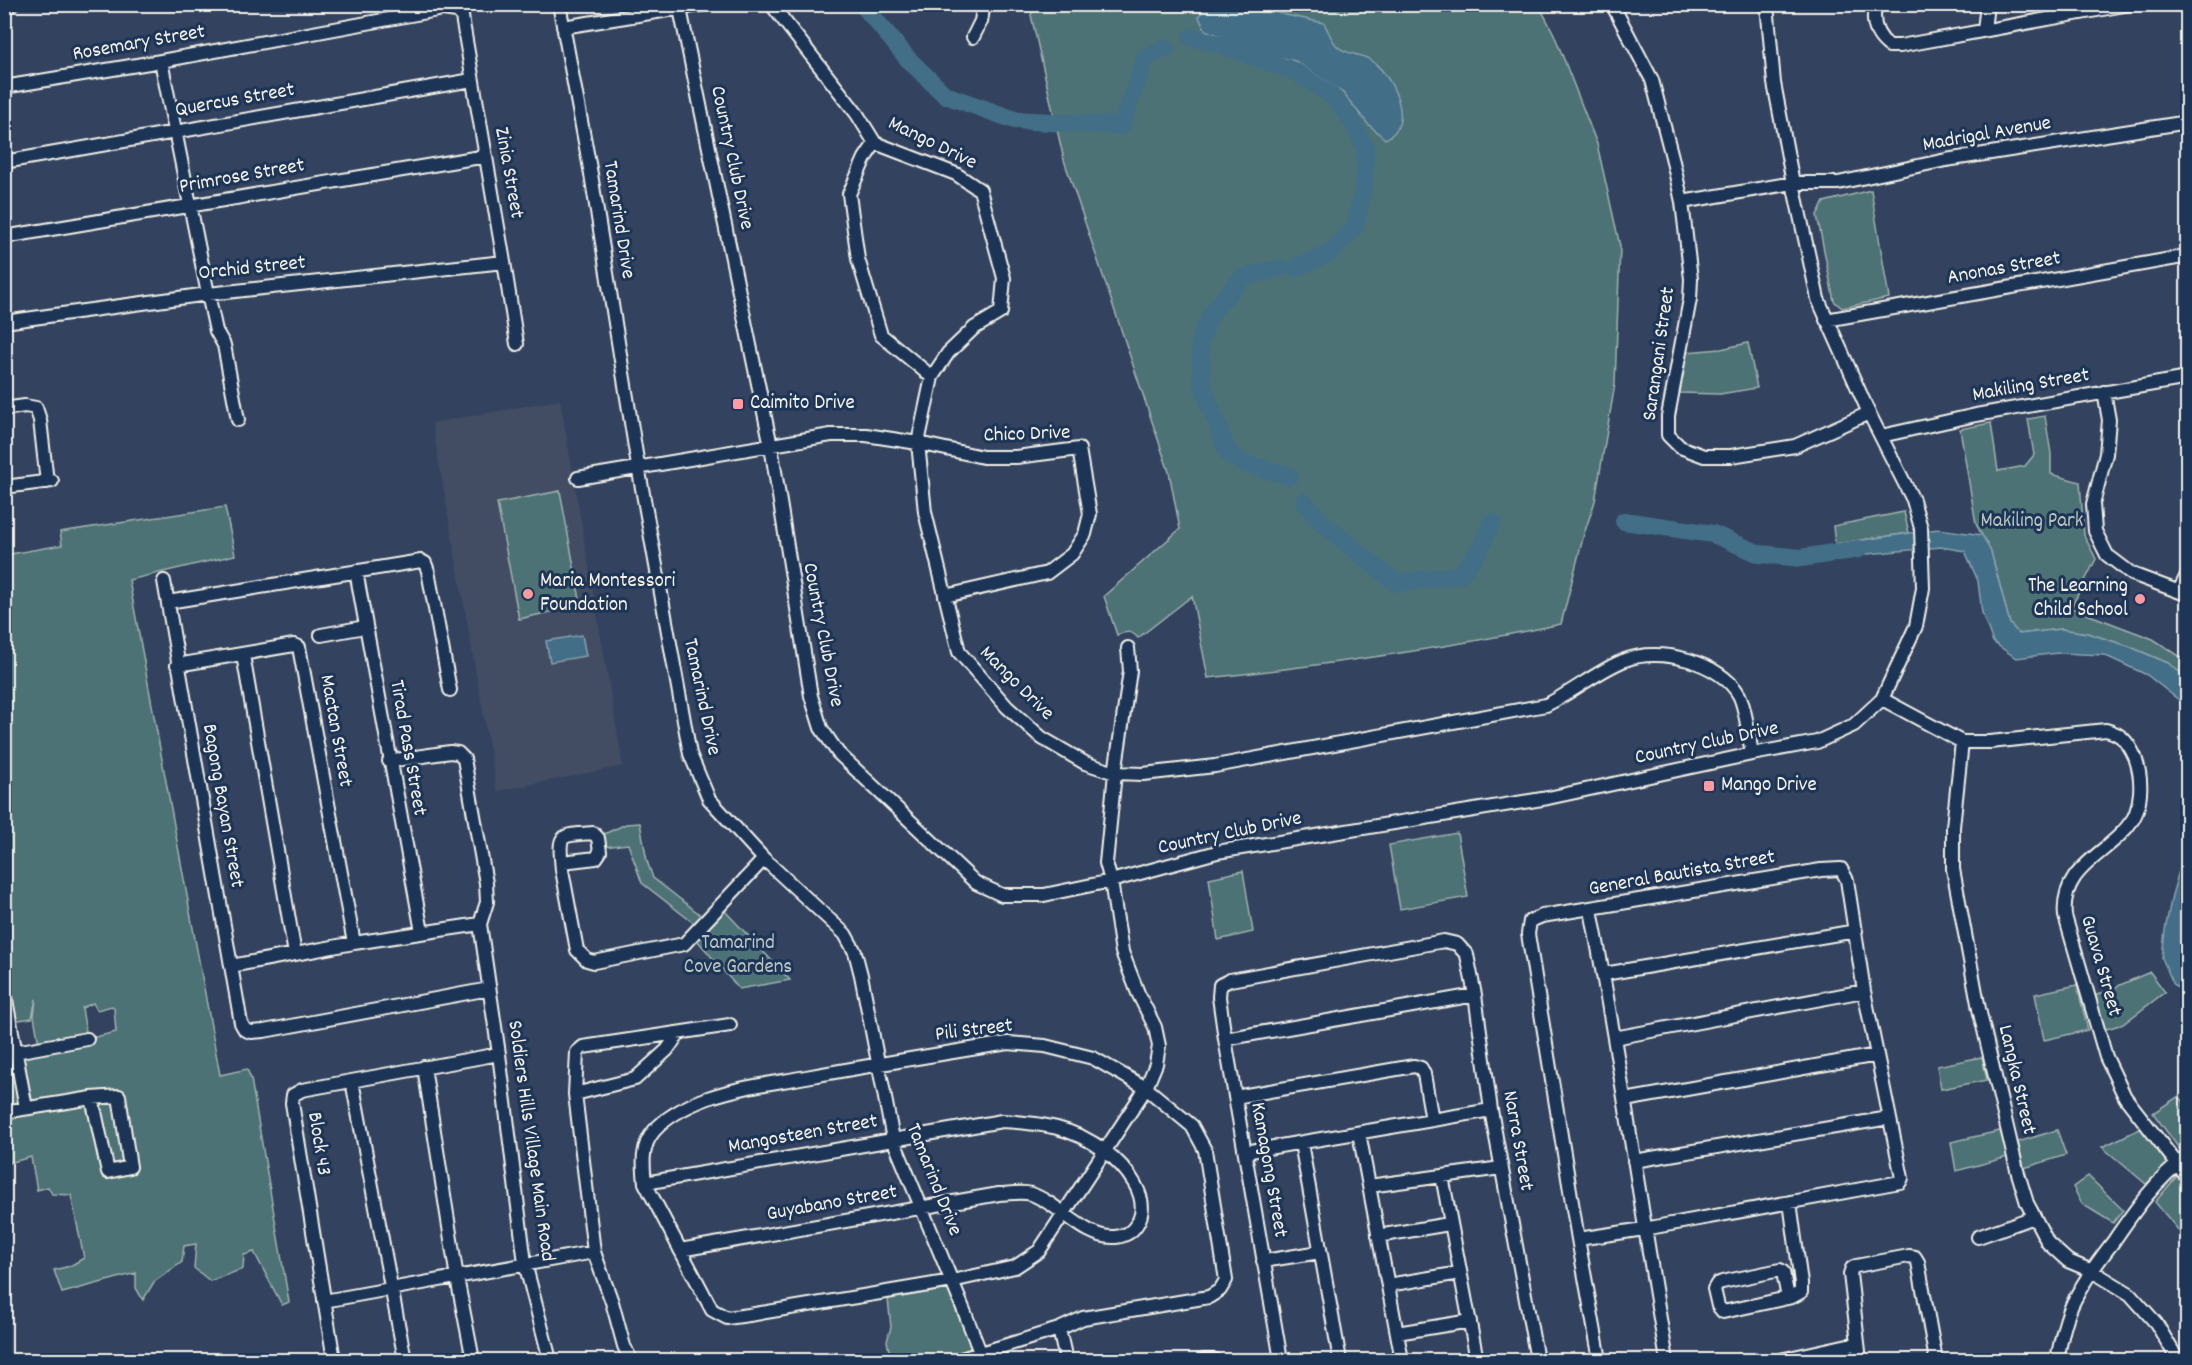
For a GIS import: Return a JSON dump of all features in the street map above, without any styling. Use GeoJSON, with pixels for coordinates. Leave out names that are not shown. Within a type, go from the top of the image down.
{"type":"FeatureCollection","features":[{"type":"Feature","properties":{"kind":"street"},"geometry":{"type":"LineString","coordinates":[[4,6],[12,4]]}},
{"type":"Feature","properties":{"kind":"street","name":"Tamarind Drive"},"geometry":{"type":"LineString","coordinates":[[559,4],[591,174],[638,466],[690,754],[709,800],[764,859],[845,934],[855,952],[893,1139],[923,1208],[982,1358]]}},
{"type":"Feature","properties":{"kind":"street"},"geometry":{"type":"LineString","coordinates":[[563,27],[680,6],[706,4]]}},
{"type":"Feature","properties":{"kind":"street","name":"Mango Drive"},"geometry":{"type":"LineString","coordinates":[[771,4],[850,105],[875,142],[956,174],[980,190],[1004,278],[1001,312],[974,328],[948,353],[932,377],[918,443],[925,512],[959,652],[1007,707],[1042,738],[1085,763],[1115,773],[1143,774],[1215,766],[1546,705],[1571,693],[1627,659],[1659,654],[1679,657],[1711,670],[1733,687],[1740,697],[1752,753]]}},
{"type":"Feature","properties":{"kind":"street"},"geometry":{"type":"LineString","coordinates":[[973,37],[981,21],[984,4]]}},
{"type":"Feature","properties":{"kind":"street","name":"Sarangani Street"},"geometry":{"type":"LineString","coordinates":[[1612,4],[1652,80],[1682,202],[1691,279],[1690,299],[1668,416],[1668,435],[1680,447],[1704,456],[1731,456],[1795,446],[1869,413]]}},
{"type":"Feature","properties":{"kind":"street","name":"Country Club Drive"},"geometry":{"type":"LineString","coordinates":[[680,6],[771,446],[811,696],[821,728],[838,753],[976,883],[1002,895],[1044,895],[1111,881],[1217,852],[1548,798],[1752,753],[1817,742],[1854,725],[1882,699],[1916,626],[1923,588],[1921,528],[1913,500],[1869,413],[1818,300],[1792,183],[1774,83],[1767,4]]}},
{"type":"Feature","properties":{"kind":"street"},"geometry":{"type":"LineString","coordinates":[[1876,4],[1874,24],[1878,34],[1889,46],[1900,46],[2130,4]]}},
{"type":"Feature","properties":{"kind":"street"},"geometry":{"type":"LineString","coordinates":[[1984,30],[1987,4]]}},
{"type":"Feature","properties":{"kind":"street","name":"Rosemary Street"},"geometry":{"type":"LineString","coordinates":[[4,87],[161,61],[443,9],[457,11]]}},
{"type":"Feature","properties":{"kind":"street","name":"Zinia Street"},"geometry":{"type":"LineString","coordinates":[[457,11],[464,23],[517,344]]}},
{"type":"Feature","properties":{"kind":"street"},"geometry":{"type":"LineString","coordinates":[[161,61],[208,294],[215,326],[224,345],[238,420]]}},
{"type":"Feature","properties":{"kind":"street","name":"Quercus Street"},"geometry":{"type":"LineString","coordinates":[[4,162],[472,80]]}},
{"type":"Feature","properties":{"kind":"street","name":"Madrigal Avenue"},"geometry":{"type":"LineString","coordinates":[[1682,202],[1792,183],[1838,183],[1946,160],[2187,122]]}},
{"type":"Feature","properties":{"kind":"street"},"geometry":{"type":"LineString","coordinates":[[875,142],[849,194],[858,259],[881,335],[932,377]]}},
{"type":"Feature","properties":{"kind":"street","name":"Primrose Street"},"geometry":{"type":"LineString","coordinates":[[4,237],[486,156]]}},
{"type":"Feature","properties":{"kind":"street","name":"Anonas Street"},"geometry":{"type":"LineString","coordinates":[[1826,320],[2187,256]]}},
{"type":"Feature","properties":{"kind":"street","name":"Orchid Street"},"geometry":{"type":"LineString","coordinates":[[4,322],[208,294],[504,262]]}},
{"type":"Feature","properties":{"kind":"street","name":"Makiling Street"},"geometry":{"type":"LineString","coordinates":[[1881,436],[1976,415],[2187,378]]}},
{"type":"Feature","properties":{"kind":"street"},"geometry":{"type":"LineString","coordinates":[[2104,392],[2109,420],[2106,454],[2093,504],[2095,531],[2107,555],[2132,573],[2183,593],[2187,573]]}},
{"type":"Feature","properties":{"kind":"street"},"geometry":{"type":"LineString","coordinates":[[4,409],[25,406],[36,408],[50,481],[4,487]]}},
{"type":"Feature","properties":{"kind":"street","name":"Chico Drive"},"geometry":{"type":"LineString","coordinates":[[771,446],[831,435],[866,435],[983,457],[1016,457],[1079,450],[1090,514],[1085,534],[1072,554],[1047,573],[945,596]]}},
{"type":"Feature","properties":{"kind":"street"},"geometry":{"type":"LineString","coordinates":[[578,478],[638,466],[771,446]]}},
{"type":"Feature","properties":{"kind":"street"},"geometry":{"type":"LineString","coordinates":[[168,602],[417,561],[425,563],[450,690]]}},
{"type":"Feature","properties":{"kind":"street","name":"Tirad Pass Street"},"geometry":{"type":"LineString","coordinates":[[356,571],[422,932]]}},
{"type":"Feature","properties":{"kind":"street","name":"Bagong Bayan Street"},"geometry":{"type":"LineString","coordinates":[[164,581],[177,665],[244,1030],[251,1032],[489,989]]}},
{"type":"Feature","properties":{"kind":"street"},"geometry":{"type":"LineString","coordinates":[[321,634],[365,627]]}},
{"type":"Feature","properties":{"kind":"street","name":"Mactan Street"},"geometry":{"type":"LineString","coordinates":[[177,665],[294,645],[299,647],[354,943]]}},
{"type":"Feature","properties":{"kind":"street"},"geometry":{"type":"LineString","coordinates":[[958,1360],[982,1358],[1083,1318],[1209,1297],[1220,1290],[1226,1280],[1205,1150],[1192,1125],[1146,1088],[1156,1064],[1159,1046],[1155,1027],[1138,993],[1122,952],[1106,863],[1115,773],[1130,671],[1128,648]]}},
{"type":"Feature","properties":{"kind":"street"},"geometry":{"type":"LineString","coordinates":[[243,655],[296,954]]}},
{"type":"Feature","properties":{"kind":"street","name":"Guava Street"},"geometry":{"type":"LineString","coordinates":[[1882,699],[1962,742],[1990,742],[2106,730],[2118,733],[2129,743],[2138,766],[2140,786],[2136,811],[2123,832],[2078,870],[2064,902],[2065,916],[2106,1057],[2125,1097],[2187,1178]]}},
{"type":"Feature","properties":{"kind":"street","name":"Langka Street"},"geometry":{"type":"LineString","coordinates":[[1962,742],[1953,827],[1953,869],[1970,966],[2017,1170],[2027,1203],[2048,1243],[2068,1261],[2092,1271],[2130,1294],[2156,1323],[2178,1360]]}},
{"type":"Feature","properties":{"kind":"street"},"geometry":{"type":"LineString","coordinates":[[231,966],[354,943],[480,924],[487,902],[486,883],[464,759],[458,753],[450,752],[389,761]]}},
{"type":"Feature","properties":{"kind":"street"},"geometry":{"type":"LineString","coordinates":[[561,862],[577,950],[587,960],[594,962],[684,944],[764,859]]}},
{"type":"Feature","properties":{"kind":"street","name":"General Bautista Street"},"geometry":{"type":"LineString","coordinates":[[1578,1239],[1528,934],[1530,921],[1535,918],[1821,870],[1841,869],[1847,880],[1856,931]]}},
{"type":"Feature","properties":{"kind":"street"},"geometry":{"type":"LineString","coordinates":[[1591,910],[1604,974],[1667,1360]]}},
{"type":"Feature","properties":{"kind":"street","name":"Soldiers Hills Village Main Road"},"geometry":{"type":"LineString","coordinates":[[480,924],[525,1263],[550,1360]]}},
{"type":"Feature","properties":{"kind":"street"},"geometry":{"type":"LineString","coordinates":[[1600,1360],[1578,1239],[1900,1182],[1902,1178],[1864,992],[1856,931],[1604,974]]}},
{"type":"Feature","properties":{"kind":"street","name":"Narra Street"},"geometry":{"type":"LineString","coordinates":[[1220,985],[1230,980],[1444,941],[1457,944],[1467,955],[1501,1168],[1537,1360]]}},
{"type":"Feature","properties":{"kind":"street","name":"Kamagong Street"},"geometry":{"type":"LineString","coordinates":[[1220,985],[1219,997],[1225,1039],[1281,1360]]}},
{"type":"Feature","properties":{"kind":"street"},"geometry":{"type":"LineString","coordinates":[[4,989],[26,1108]]}},
{"type":"Feature","properties":{"kind":"street"},"geometry":{"type":"LineString","coordinates":[[1614,1038],[1864,992]]}},
{"type":"Feature","properties":{"kind":"street"},"geometry":{"type":"LineString","coordinates":[[1225,1039],[1475,995]]}},
{"type":"Feature","properties":{"kind":"street"},"geometry":{"type":"LineString","coordinates":[[631,1360],[624,1346],[612,1302],[594,1252],[575,1094],[577,1052],[583,1047],[730,1025]]}},
{"type":"Feature","properties":{"kind":"street"},"geometry":{"type":"LineString","coordinates":[[575,1094],[635,1079],[667,1050],[679,1033]]}},
{"type":"Feature","properties":{"kind":"street"},"geometry":{"type":"LineString","coordinates":[[15,1052],[87,1039]]}},
{"type":"Feature","properties":{"kind":"street","name":"Pili Street"},"geometry":{"type":"LineString","coordinates":[[1008,1043],[1045,1046],[1093,1058],[1146,1088],[1039,1251],[1015,1267],[952,1281],[727,1317],[712,1310],[645,1183],[643,1160],[645,1144],[653,1131],[665,1120],[708,1098],[749,1087],[1008,1043]]}},
{"type":"Feature","properties":{"kind":"street","name":"Block 43"},"geometry":{"type":"LineString","coordinates":[[324,1301],[291,1099],[296,1092],[302,1090],[499,1054]]}},
{"type":"Feature","properties":{"kind":"street"},"geometry":{"type":"LineString","coordinates":[[1625,1100],[1877,1055]]}},
{"type":"Feature","properties":{"kind":"street"},"geometry":{"type":"LineString","coordinates":[[1235,1097],[1414,1066],[1421,1068],[1424,1074],[1432,1120]]}},
{"type":"Feature","properties":{"kind":"street"},"geometry":{"type":"LineString","coordinates":[[424,1067],[457,1278],[473,1360]]}},
{"type":"Feature","properties":{"kind":"street"},"geometry":{"type":"LineString","coordinates":[[352,1081],[405,1360]]}},
{"type":"Feature","properties":{"kind":"street"},"geometry":{"type":"LineString","coordinates":[[4,1112],[92,1098],[119,1096],[130,1167],[108,1172],[92,1098]]}},
{"type":"Feature","properties":{"kind":"street"},"geometry":{"type":"LineString","coordinates":[[1245,1152],[1491,1110]]}},
{"type":"Feature","properties":{"kind":"street"},"geometry":{"type":"LineString","coordinates":[[1634,1161],[1889,1118]]}},
{"type":"Feature","properties":{"kind":"street","name":"Mangosteen Street"},"geometry":{"type":"LineString","coordinates":[[645,1183],[1002,1121],[1040,1123],[1070,1132],[1105,1151]]}},
{"type":"Feature","properties":{"kind":"street"},"geometry":{"type":"LineString","coordinates":[[1359,1133],[1402,1360]]}},
{"type":"Feature","properties":{"kind":"street"},"geometry":{"type":"LineString","coordinates":[[1301,1143],[1340,1360]]}},
{"type":"Feature","properties":{"kind":"street","name":"Guyabano Street"},"geometry":{"type":"LineString","coordinates":[[680,1250],[999,1194],[1030,1194],[1088,1230],[1113,1237],[1126,1235],[1134,1229],[1141,1218],[1143,1205],[1130,1174],[1105,1151]]}},
{"type":"Feature","properties":{"kind":"street"},"geometry":{"type":"LineString","coordinates":[[2057,1360],[2062,1334],[2074,1301],[2092,1271],[2130,1215],[2176,1164],[2187,1156]]}},
{"type":"Feature","properties":{"kind":"street"},"geometry":{"type":"LineString","coordinates":[[1369,1186],[1501,1168]]}},
{"type":"Feature","properties":{"kind":"street"},"geometry":{"type":"LineString","coordinates":[[1442,1176],[1449,1224],[1477,1360]]}},
{"type":"Feature","properties":{"kind":"street"},"geometry":{"type":"LineString","coordinates":[[1788,1298],[1783,1272],[1780,1270],[1722,1282],[1714,1289],[1718,1306],[1723,1312],[1788,1298],[1799,1294],[1802,1286],[1791,1202]]}},
{"type":"Feature","properties":{"kind":"street"},"geometry":{"type":"LineString","coordinates":[[1978,1236],[2034,1217]]}},
{"type":"Feature","properties":{"kind":"street"},"geometry":{"type":"LineString","coordinates":[[1378,1236],[1449,1224]]}},
{"type":"Feature","properties":{"kind":"street"},"geometry":{"type":"LineString","coordinates":[[334,1360],[324,1301],[594,1252]]}},
{"type":"Feature","properties":{"kind":"street"},"geometry":{"type":"LineString","coordinates":[[1263,1261],[1320,1252]]}},
{"type":"Feature","properties":{"kind":"street"},"geometry":{"type":"LineString","coordinates":[[1860,1360],[1850,1274],[1852,1268],[1909,1256],[1915,1257],[1918,1262],[1936,1360]]}},
{"type":"Feature","properties":{"kind":"street"},"geometry":{"type":"LineString","coordinates":[[1388,1285],[1460,1273]]}},
{"type":"Feature","properties":{"kind":"street"},"geometry":{"type":"LineString","coordinates":[[1397,1333],[1470,1321]]}},
{"type":"Feature","properties":{"kind":"street"},"geometry":{"type":"LineString","coordinates":[[1059,1329],[1066,1360]]}},
{"type":"Feature","properties":{"kind":"street"},"geometry":{"type":"LineString","coordinates":[[1786,1360],[1857,1343]]}},
{"type":"Feature","properties":{"kind":"street"},"geometry":{"type":"LineString","coordinates":[[1204,1360],[1215,1360]]}},
{"type":"Feature","properties":{"kind":"shaded area"},"geometry":{"type":"Polygon","coordinates":[[[1205,5],[1254,5],[1324,23],[1338,47],[1369,59],[1377,66],[1392,86],[1398,99],[1400,122],[1395,132],[1385,139],[1368,124],[1343,93],[1295,61],[1268,55],[1205,30],[1199,17],[1205,5]]]}},
{"type":"Feature","properties":{"kind":"shaded area","name":"Maria Montessori Foundation"},"geometry":{"type":"Polygon","coordinates":[[[560,400],[623,766],[497,791],[432,423],[560,400]]]}},
{"type":"Feature","properties":{"kind":"shaded area"},"geometry":{"type":"Polygon","coordinates":[[[1938,529],[1982,535],[1991,552],[2010,624],[2019,634],[2061,629],[2087,633],[2128,646],[2168,663],[2187,678],[2187,726],[2180,701],[2147,675],[2104,655],[2058,653],[2016,658],[1993,642],[1982,613],[1978,581],[1965,551],[1941,547],[1836,557],[1835,544],[1938,529]]]}},
{"type":"Feature","properties":{"kind":"shaded area"},"geometry":{"type":"Polygon","coordinates":[[[582,635],[586,656],[550,662],[546,641],[582,635]]]}},
{"type":"Feature","properties":{"kind":"shaded area"},"geometry":{"type":"Polygon","coordinates":[[[2187,844],[2187,905],[2181,950],[2187,968],[2187,998],[2173,983],[2162,958],[2172,895],[2187,844]]]}},
{"type":"Feature","properties":{"kind":"green space"},"geometry":{"type":"Polygon","coordinates":[[[1035,4],[1539,5],[1554,34],[1597,144],[1620,246],[1615,384],[1595,501],[1584,534],[1561,624],[1386,656],[1208,678],[1192,596],[1138,638],[1129,632],[1117,635],[1104,596],[1180,529],[1169,472],[1064,160],[1031,15],[1035,4]]]}},
{"type":"Feature","properties":{"kind":"green space"},"geometry":{"type":"Polygon","coordinates":[[[1871,190],[1889,298],[1842,308],[1834,301],[1817,215],[1824,202],[1871,190]]]}},
{"type":"Feature","properties":{"kind":"green space"},"geometry":{"type":"Polygon","coordinates":[[[1748,343],[1757,388],[1720,394],[1679,393],[1686,352],[1721,349],[1748,343]]]}},
{"type":"Feature","properties":{"kind":"green space","name":"Makiling Park"},"geometry":{"type":"Polygon","coordinates":[[[2045,416],[2051,454],[2051,474],[2080,482],[2084,535],[2096,559],[2071,608],[2153,639],[2187,661],[2187,678],[2168,663],[2128,646],[2087,633],[2061,629],[2019,634],[2010,624],[1991,552],[1976,524],[1960,429],[1991,423],[1998,471],[2025,466],[2034,455],[2028,419],[2045,416]]]}},
{"type":"Feature","properties":{"kind":"green space"},"geometry":{"type":"Polygon","coordinates":[[[560,491],[581,605],[519,619],[497,503],[560,491]]]}},
{"type":"Feature","properties":{"kind":"green space"},"geometry":{"type":"Polygon","coordinates":[[[225,507],[235,555],[129,580],[220,1075],[247,1069],[251,1079],[289,1302],[282,1305],[254,1252],[244,1255],[243,1269],[210,1281],[194,1268],[196,1244],[184,1246],[182,1262],[154,1282],[143,1300],[136,1288],[136,1273],[62,1293],[54,1270],[70,1266],[84,1258],[71,1195],[52,1194],[48,1187],[37,1190],[31,1157],[5,1164],[5,555],[62,545],[60,532],[225,507]],[[36,999],[32,1018],[12,1021],[18,1049],[39,1045],[34,1016],[36,999]],[[93,1003],[82,1008],[87,1039],[116,1032],[114,1008],[112,1006],[97,1010],[93,1003]]]}},
{"type":"Feature","properties":{"kind":"green space"},"geometry":{"type":"Polygon","coordinates":[[[1904,512],[1909,533],[1835,544],[1833,526],[1904,512]]]}},
{"type":"Feature","properties":{"kind":"green space"},"geometry":{"type":"Polygon","coordinates":[[[640,823],[647,861],[653,878],[702,916],[695,924],[642,883],[628,844],[604,847],[602,835],[626,824],[640,823]]]}},
{"type":"Feature","properties":{"kind":"green space"},"geometry":{"type":"Polygon","coordinates":[[[1457,833],[1468,897],[1400,909],[1389,845],[1457,833]]]}},
{"type":"Feature","properties":{"kind":"green space"},"geometry":{"type":"Polygon","coordinates":[[[1243,871],[1253,932],[1218,940],[1209,878],[1243,871]]]}},
{"type":"Feature","properties":{"kind":"green space"},"geometry":{"type":"Polygon","coordinates":[[[2187,905],[2187,968],[2181,950],[2187,905]]]}},
{"type":"Feature","properties":{"kind":"green space","name":"Tamarind Cove Gardens"},"geometry":{"type":"Polygon","coordinates":[[[724,910],[790,980],[739,989],[697,940],[724,910]]]}},
{"type":"Feature","properties":{"kind":"green space"},"geometry":{"type":"Polygon","coordinates":[[[2150,972],[2165,992],[2123,1024],[2103,1030],[2095,996],[2150,972]]]}},
{"type":"Feature","properties":{"kind":"green space"},"geometry":{"type":"Polygon","coordinates":[[[2077,985],[2088,1030],[2044,1040],[2035,994],[2077,985]]]}},
{"type":"Feature","properties":{"kind":"green space"},"geometry":{"type":"Polygon","coordinates":[[[1982,1057],[1987,1080],[1941,1089],[1937,1066],[1982,1057]]]}},
{"type":"Feature","properties":{"kind":"green space"},"geometry":{"type":"Polygon","coordinates":[[[2179,1096],[2187,1106],[2187,1145],[2181,1151],[2153,1113],[2179,1096]]]}},
{"type":"Feature","properties":{"kind":"green space"},"geometry":{"type":"Polygon","coordinates":[[[2144,1127],[2171,1161],[2146,1184],[2102,1147],[2144,1127]]]}},
{"type":"Feature","properties":{"kind":"green space"},"geometry":{"type":"Polygon","coordinates":[[[2057,1130],[2066,1155],[2024,1168],[2018,1142],[2057,1130]]]}},
{"type":"Feature","properties":{"kind":"green space"},"geometry":{"type":"Polygon","coordinates":[[[2000,1131],[2008,1157],[1956,1171],[1951,1142],[2000,1131]]]}},
{"type":"Feature","properties":{"kind":"green space"},"geometry":{"type":"Polygon","coordinates":[[[2178,1175],[2187,1186],[2187,1235],[2184,1237],[2155,1202],[2178,1175]]]}},
{"type":"Feature","properties":{"kind":"green space"},"geometry":{"type":"Polygon","coordinates":[[[2088,1176],[2123,1210],[2113,1223],[2082,1204],[2073,1187],[2088,1176]]]}},
{"type":"Feature","properties":{"kind":"green space"},"geometry":{"type":"Polygon","coordinates":[[[948,1289],[972,1350],[944,1360],[891,1360],[887,1341],[891,1327],[888,1299],[948,1289]]]}},
{"type":"Feature","properties":{"kind":"waterway"},"geometry":{"type":"LineString","coordinates":[[862,4],[908,59],[945,95],[1015,120],[1121,126],[1146,57],[1166,48]]}},
{"type":"Feature","properties":{"kind":"waterway"},"geometry":{"type":"LineString","coordinates":[[1191,37],[1222,45],[1296,72],[1331,95],[1351,119],[1365,147],[1365,180],[1355,227],[1330,253],[1295,268]]}},
{"type":"Feature","properties":{"kind":"waterway"},"geometry":{"type":"LineString","coordinates":[[1280,268],[1243,277],[1212,312],[1200,340],[1202,384],[1228,453],[1245,464],[1289,476]]}},
{"type":"Feature","properties":{"kind":"waterway"},"geometry":{"type":"LineString","coordinates":[[1304,502],[1323,524],[1396,583],[1460,575],[1480,549],[1492,522]]}},
{"type":"Feature","properties":{"kind":"waterway"},"geometry":{"type":"LineString","coordinates":[[1624,521],[1713,534],[1760,554],[1801,558],[1859,549]]}},
{"type":"Feature","properties":{"kind":"place","name":"Caimito Drive"},"geometry":{"type":"Point","coordinates":[738,404]}},
{"type":"Feature","properties":{"kind":"place","name":"Maria Montessori Foundation"},"geometry":{"type":"Point","coordinates":[528,594]}},
{"type":"Feature","properties":{"kind":"place","name":"The Learning Child School"},"geometry":{"type":"Point","coordinates":[2140,599]}},
{"type":"Feature","properties":{"kind":"place","name":"Mango Drive"},"geometry":{"type":"Point","coordinates":[1709,786]}}]}
